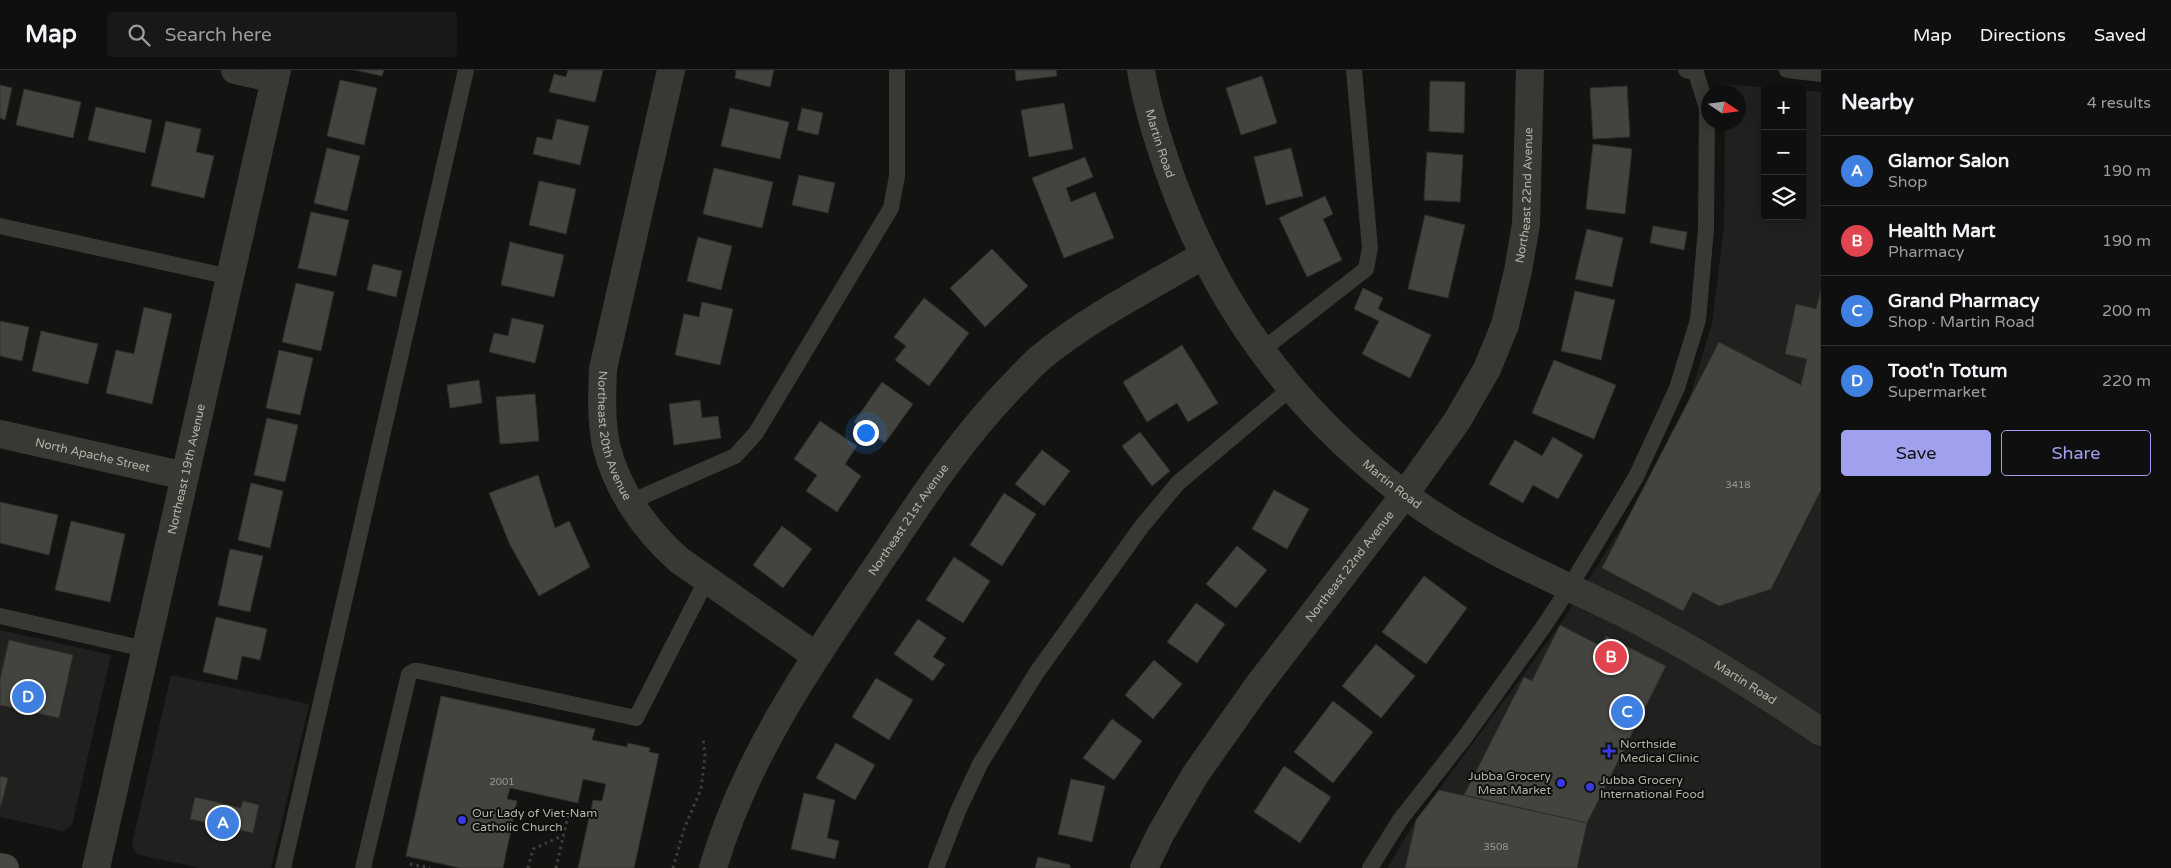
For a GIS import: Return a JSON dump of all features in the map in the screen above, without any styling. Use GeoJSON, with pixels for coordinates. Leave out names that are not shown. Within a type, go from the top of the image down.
{"type":"FeatureCollection","features":[{"type":"Feature","properties":{"kind":"main road"},"geometry":{"type":"LineString","coordinates":[[0,867],[5,868]]}},
{"type":"Feature","properties":{"kind":"street"},"geometry":{"type":"LineString","coordinates":[[235,70],[276,75]]}},
{"type":"Feature","properties":{"kind":"street","name":"Northeast 20th Avenue"},"geometry":{"type":"LineString","coordinates":[[671,70],[603,369],[602,411],[606,445],[617,476],[630,502],[645,526],[663,546],[679,560],[816,656]]}},
{"type":"Feature","properties":{"kind":"street","name":"Martin Road"},"geometry":{"type":"LineString","coordinates":[[1141,70],[1158,142],[1185,217],[1232,307],[1261,351],[1290,389],[1351,450],[1428,511],[1484,544],[1569,588],[1628,615],[1708,660],[1821,732]]}},
{"type":"Feature","properties":{"kind":"street","name":"Northeast 22nd Avenue"},"geometry":{"type":"LineString","coordinates":[[1144,868],[1195,775],[1221,737],[1405,494],[1457,422],[1487,369],[1505,325],[1518,271],[1526,224],[1530,70]]}},
{"type":"Feature","properties":{"kind":"street","name":"Northeast 19th Avenue"},"geometry":{"type":"LineString","coordinates":[[96,868],[276,75]]}},
{"type":"Feature","properties":{"kind":"street","name":"Northeast 21st Avenue"},"geometry":{"type":"LineString","coordinates":[[713,868],[735,801],[759,752],[791,695],[929,488],[962,443],[998,400],[1039,359],[1098,317],[1204,256]]}},
{"type":"Feature","properties":{"kind":"street","name":"North Apache Street"},"geometry":{"type":"LineString","coordinates":[[0,434],[185,476]]}},
{"type":"Feature","properties":{"kind":"lane"},"geometry":{"type":"LineString","coordinates":[[283,868],[466,70]]}},
{"type":"Feature","properties":{"kind":"lane"},"geometry":{"type":"LineString","coordinates":[[630,502],[735,456],[756,433],[891,208],[897,176],[897,70]]}},
{"type":"Feature","properties":{"kind":"lane"},"geometry":{"type":"LineString","coordinates":[[1261,351],[1366,269],[1370,248],[1354,70]]}},
{"type":"Feature","properties":{"kind":"lane"},"geometry":{"type":"LineString","coordinates":[[1787,70],[1821,74]]}},
{"type":"Feature","properties":{"kind":"lane"},"geometry":{"type":"LineString","coordinates":[[1370,868],[1400,820],[1465,737],[1569,588],[1636,477],[1677,388],[1698,320],[1706,229],[1707,108],[1697,71]]}},
{"type":"Feature","properties":{"kind":"lane"},"geometry":{"type":"LineString","coordinates":[[0,226],[230,277]]}},
{"type":"Feature","properties":{"kind":"lane"},"geometry":{"type":"LineString","coordinates":[[936,868],[958,811],[980,764],[1037,672],[1142,526],[1178,483],[1290,389]]}},
{"type":"Feature","properties":{"kind":"lane"},"geometry":{"type":"LineString","coordinates":[[363,868],[408,674],[419,671],[636,718],[707,579]]}},
{"type":"Feature","properties":{"kind":"lane"},"geometry":{"type":"LineString","coordinates":[[0,616],[145,649]]}},
{"type":"Feature","properties":{"kind":"path"},"geometry":{"type":"LineString","coordinates":[[673,868],[684,829],[701,789],[705,756],[703,738]]}},
{"type":"Feature","properties":{"kind":"path"},"geometry":{"type":"LineString","coordinates":[[556,868],[569,811]]}},
{"type":"Feature","properties":{"kind":"path"},"geometry":{"type":"LineString","coordinates":[[528,868],[533,849],[564,835]]}},
{"type":"Feature","properties":{"kind":"path"},"geometry":{"type":"LineString","coordinates":[[410,864],[430,868]]}},
{"type":"Feature","properties":{"kind":"shaded area"},"geometry":{"type":"Polygon","coordinates":[[[1746,86],[1761,87],[1761,220],[1806,220],[1806,90],[1821,92],[1821,868],[1387,868],[1416,820],[1560,625],[1630,514],[1689,400],[1712,323],[1724,226],[1725,130],[1746,130],[1746,86]]]}},
{"type":"Feature","properties":{"kind":"shaded area"},"geometry":{"type":"Polygon","coordinates":[[[0,630],[111,655],[72,825],[63,831],[0,817],[0,630]]]}},
{"type":"Feature","properties":{"kind":"shaded area"},"geometry":{"type":"Polygon","coordinates":[[[171,675],[309,704],[271,868],[200,868],[136,854],[132,844],[171,675]]]}},
{"type":"Feature","properties":{"kind":"building"},"geometry":{"type":"Polygon","coordinates":[[[355,70],[384,70],[382,76],[355,70]]]}},
{"type":"Feature","properties":{"kind":"building"},"geometry":{"type":"Polygon","coordinates":[[[568,70],[603,70],[595,102],[549,92],[554,74],[566,77],[568,70]]]}},
{"type":"Feature","properties":{"kind":"building"},"geometry":{"type":"Polygon","coordinates":[[[736,70],[774,70],[770,87],[735,78],[736,70]]]}},
{"type":"Feature","properties":{"kind":"building"},"geometry":{"type":"Polygon","coordinates":[[[1015,70],[1056,70],[1057,76],[1016,81],[1015,70]]]}},
{"type":"Feature","properties":{"kind":"building"},"geometry":{"type":"Polygon","coordinates":[[[1262,76],[1277,123],[1241,135],[1226,88],[1262,76]]]}},
{"type":"Feature","properties":{"kind":"building"},"geometry":{"type":"Polygon","coordinates":[[[340,80],[377,88],[364,145],[327,136],[340,80]]]}},
{"type":"Feature","properties":{"kind":"building"},"geometry":{"type":"Polygon","coordinates":[[[1430,81],[1465,82],[1464,133],[1429,131],[1430,81]]]}},
{"type":"Feature","properties":{"kind":"building"},"geometry":{"type":"Polygon","coordinates":[[[0,85],[12,88],[5,120],[0,118],[0,85]]]}},
{"type":"Feature","properties":{"kind":"building"},"geometry":{"type":"Polygon","coordinates":[[[1627,86],[1630,137],[1593,139],[1590,88],[1627,86]]]}},
{"type":"Feature","properties":{"kind":"building"},"geometry":{"type":"Polygon","coordinates":[[[24,89],[81,102],[73,138],[16,125],[24,89]]]}},
{"type":"Feature","properties":{"kind":"building"},"geometry":{"type":"Polygon","coordinates":[[[1064,103],[1073,149],[1029,157],[1021,110],[1064,103]]]}},
{"type":"Feature","properties":{"kind":"building"},"geometry":{"type":"Polygon","coordinates":[[[96,107],[152,120],[145,153],[88,140],[96,107]]]}},
{"type":"Feature","properties":{"kind":"building"},"geometry":{"type":"Polygon","coordinates":[[[730,108],[789,122],[780,159],[721,146],[730,108]]]}},
{"type":"Feature","properties":{"kind":"building"},"geometry":{"type":"Polygon","coordinates":[[[802,108],[823,113],[818,135],[797,130],[802,108]]]}},
{"type":"Feature","properties":{"kind":"building"},"geometry":{"type":"Polygon","coordinates":[[[557,119],[589,126],[580,165],[533,154],[537,137],[552,140],[557,119]]]}},
{"type":"Feature","properties":{"kind":"building"},"geometry":{"type":"Polygon","coordinates":[[[166,121],[201,129],[196,152],[214,156],[204,198],[151,186],[166,121]]]}},
{"type":"Feature","properties":{"kind":"building"},"geometry":{"type":"Polygon","coordinates":[[[1593,144],[1632,149],[1625,214],[1586,209],[1593,144]]]}},
{"type":"Feature","properties":{"kind":"building"},"geometry":{"type":"Polygon","coordinates":[[[327,148],[360,156],[347,211],[314,203],[327,148]]]}},
{"type":"Feature","properties":{"kind":"building"},"geometry":{"type":"Polygon","coordinates":[[[1291,148],[1303,196],[1266,205],[1254,157],[1291,148]]]}},
{"type":"Feature","properties":{"kind":"building"},"geometry":{"type":"Polygon","coordinates":[[[1427,152],[1463,155],[1460,202],[1424,200],[1427,152]]]}},
{"type":"Feature","properties":{"kind":"building"},"geometry":{"type":"Polygon","coordinates":[[[1085,157],[1093,177],[1066,188],[1071,202],[1095,192],[1114,238],[1064,258],[1032,178],[1085,157]]]}},
{"type":"Feature","properties":{"kind":"building"},"geometry":{"type":"Polygon","coordinates":[[[714,168],[773,182],[762,228],[703,214],[714,168]]]}},
{"type":"Feature","properties":{"kind":"building"},"geometry":{"type":"Polygon","coordinates":[[[799,175],[835,183],[828,213],[792,205],[799,175]]]}},
{"type":"Feature","properties":{"kind":"building"},"geometry":{"type":"Polygon","coordinates":[[[539,181],[576,189],[566,234],[529,225],[539,181]]]}},
{"type":"Feature","properties":{"kind":"building"},"geometry":{"type":"Polygon","coordinates":[[[1325,196],[1333,214],[1323,219],[1342,260],[1307,277],[1279,218],[1325,196]]]}},
{"type":"Feature","properties":{"kind":"building"},"geometry":{"type":"Polygon","coordinates":[[[311,212],[349,220],[336,276],[298,268],[311,212]]]}},
{"type":"Feature","properties":{"kind":"building"},"geometry":{"type":"Polygon","coordinates":[[[1425,215],[1465,225],[1448,298],[1408,289],[1425,215]]]}},
{"type":"Feature","properties":{"kind":"building"},"geometry":{"type":"Polygon","coordinates":[[[1653,226],[1687,232],[1684,250],[1650,243],[1653,226]]]}},
{"type":"Feature","properties":{"kind":"building"},"geometry":{"type":"Polygon","coordinates":[[[1587,229],[1623,238],[1612,287],[1575,279],[1587,229]]]}},
{"type":"Feature","properties":{"kind":"building"},"geometry":{"type":"Polygon","coordinates":[[[698,237],[732,246],[721,290],[687,281],[698,237]]]}},
{"type":"Feature","properties":{"kind":"building"},"geometry":{"type":"Polygon","coordinates":[[[510,242],[564,255],[554,297],[501,285],[510,242]]]}},
{"type":"Feature","properties":{"kind":"building"},"geometry":{"type":"Polygon","coordinates":[[[992,249],[1028,286],[985,327],[950,288],[992,249]]]}},
{"type":"Feature","properties":{"kind":"building"},"geometry":{"type":"Polygon","coordinates":[[[373,264],[402,271],[396,297],[367,290],[373,264]]]}},
{"type":"Feature","properties":{"kind":"building"},"geometry":{"type":"Polygon","coordinates":[[[296,283],[334,292],[321,351],[282,342],[296,283]]]}},
{"type":"Feature","properties":{"kind":"building"},"geometry":{"type":"Polygon","coordinates":[[[1363,288],[1383,298],[1378,309],[1431,335],[1410,378],[1362,354],[1379,321],[1354,309],[1363,288]]]}},
{"type":"Feature","properties":{"kind":"building"},"geometry":{"type":"Polygon","coordinates":[[[1821,289],[1821,490],[1771,589],[1719,606],[1693,592],[1683,611],[1602,568],[1719,342],[1801,385],[1807,359],[1785,354],[1796,304],[1816,309],[1821,289]]]}},
{"type":"Feature","properties":{"kind":"building"},"geometry":{"type":"Polygon","coordinates":[[[1575,291],[1615,300],[1601,360],[1561,351],[1575,291]]]}},
{"type":"Feature","properties":{"kind":"building"},"geometry":{"type":"Polygon","coordinates":[[[924,298],[969,333],[929,386],[895,360],[906,346],[894,337],[924,298]]]}},
{"type":"Feature","properties":{"kind":"building"},"geometry":{"type":"Polygon","coordinates":[[[702,302],[733,309],[720,365],[675,355],[684,314],[699,317],[702,302]]]}},
{"type":"Feature","properties":{"kind":"building"},"geometry":{"type":"Polygon","coordinates":[[[144,307],[172,314],[152,404],[106,393],[116,350],[134,354],[144,307]]]}},
{"type":"Feature","properties":{"kind":"building"},"geometry":{"type":"Polygon","coordinates":[[[512,318],[544,325],[535,363],[489,352],[494,333],[508,336],[512,318]]]}},
{"type":"Feature","properties":{"kind":"building"},"geometry":{"type":"Polygon","coordinates":[[[0,321],[29,327],[22,361],[0,356],[0,321]]]}},
{"type":"Feature","properties":{"kind":"building"},"geometry":{"type":"Polygon","coordinates":[[[41,331],[98,344],[88,384],[32,371],[41,331]]]}},
{"type":"Feature","properties":{"kind":"building"},"geometry":{"type":"Polygon","coordinates":[[[1182,345],[1218,403],[1188,422],[1177,403],[1147,422],[1123,382],[1182,345]]]}},
{"type":"Feature","properties":{"kind":"building"},"geometry":{"type":"Polygon","coordinates":[[[279,350],[313,358],[300,415],[266,408],[279,350]]]}},
{"type":"Feature","properties":{"kind":"building"},"geometry":{"type":"Polygon","coordinates":[[[1554,360],[1616,385],[1594,439],[1532,413],[1554,360]]]}},
{"type":"Feature","properties":{"kind":"building"},"geometry":{"type":"Polygon","coordinates":[[[479,380],[482,403],[450,408],[447,385],[479,380]]]}},
{"type":"Feature","properties":{"kind":"building"},"geometry":{"type":"Polygon","coordinates":[[[882,382],[913,404],[885,443],[854,422],[882,382]]]}},
{"type":"Feature","properties":{"kind":"building"},"geometry":{"type":"Polygon","coordinates":[[[535,394],[539,441],[500,444],[496,397],[535,394]]]}},
{"type":"Feature","properties":{"kind":"building"},"geometry":{"type":"Polygon","coordinates":[[[700,400],[702,418],[718,416],[721,438],[674,445],[669,404],[700,400]]]}},
{"type":"Feature","properties":{"kind":"building"},"geometry":{"type":"Polygon","coordinates":[[[267,418],[298,425],[285,482],[254,475],[267,418]]]}},
{"type":"Feature","properties":{"kind":"building"},"geometry":{"type":"Polygon","coordinates":[[[820,421],[857,446],[845,464],[861,476],[837,512],[806,491],[817,475],[794,459],[820,421]]]}},
{"type":"Feature","properties":{"kind":"building"},"geometry":{"type":"Polygon","coordinates":[[[1140,432],[1170,471],[1152,486],[1122,446],[1140,432]]]}},
{"type":"Feature","properties":{"kind":"building"},"geometry":{"type":"Polygon","coordinates":[[[1553,437],[1583,455],[1558,499],[1533,485],[1523,503],[1489,484],[1515,440],[1542,456],[1553,437]]]}},
{"type":"Feature","properties":{"kind":"building"},"geometry":{"type":"Polygon","coordinates":[[[1042,450],[1070,471],[1044,506],[1015,484],[1042,450]]]}},
{"type":"Feature","properties":{"kind":"building"},"geometry":{"type":"Polygon","coordinates":[[[538,475],[555,528],[569,521],[590,567],[539,596],[510,545],[489,493],[538,475]]]}},
{"type":"Feature","properties":{"kind":"building"},"geometry":{"type":"Polygon","coordinates":[[[251,483],[283,491],[270,548],[238,540],[251,483]]]}},
{"type":"Feature","properties":{"kind":"building"},"geometry":{"type":"Polygon","coordinates":[[[1274,490],[1309,509],[1287,549],[1252,529],[1274,490]]]}},
{"type":"Feature","properties":{"kind":"building"},"geometry":{"type":"Polygon","coordinates":[[[1004,493],[1036,514],[1002,566],[970,545],[1004,493]]]}},
{"type":"Feature","properties":{"kind":"building"},"geometry":{"type":"Polygon","coordinates":[[[0,502],[58,515],[49,555],[0,543],[0,502]]]}},
{"type":"Feature","properties":{"kind":"building"},"geometry":{"type":"Polygon","coordinates":[[[71,521],[125,534],[110,602],[55,590],[71,521]]]}},
{"type":"Feature","properties":{"kind":"building"},"geometry":{"type":"Polygon","coordinates":[[[782,526],[812,549],[783,588],[753,565],[782,526]]]}},
{"type":"Feature","properties":{"kind":"building"},"geometry":{"type":"Polygon","coordinates":[[[1237,546],[1267,570],[1236,608],[1206,584],[1237,546]]]}},
{"type":"Feature","properties":{"kind":"building"},"geometry":{"type":"Polygon","coordinates":[[[230,549],[263,556],[250,612],[218,605],[230,549]]]}},
{"type":"Feature","properties":{"kind":"building"},"geometry":{"type":"Polygon","coordinates":[[[954,557],[990,581],[963,623],[926,600],[954,557]]]}},
{"type":"Feature","properties":{"kind":"building"},"geometry":{"type":"Polygon","coordinates":[[[1424,576],[1467,608],[1426,664],[1382,632],[1424,576]]]}},
{"type":"Feature","properties":{"kind":"building"},"geometry":{"type":"Polygon","coordinates":[[[1196,603],[1225,624],[1197,663],[1167,642],[1196,603]]]}},
{"type":"Feature","properties":{"kind":"building"},"geometry":{"type":"Polygon","coordinates":[[[216,617],[267,629],[260,660],[242,656],[237,680],[203,672],[216,617]]]}},
{"type":"Feature","properties":{"kind":"building"},"geometry":{"type":"Polygon","coordinates":[[[918,619],[946,638],[933,657],[945,664],[933,681],[894,654],[918,619]]]}},
{"type":"Feature","properties":{"kind":"building"},"geometry":{"type":"Polygon","coordinates":[[[1560,625],[1601,646],[1606,636],[1666,666],[1587,823],[1464,795],[1524,677],[1532,681],[1560,625]]]}},
{"type":"Feature","properties":{"kind":"building"},"geometry":{"type":"Polygon","coordinates":[[[9,640],[73,655],[59,718],[0,705],[0,679],[9,640]]]}},
{"type":"Feature","properties":{"kind":"building"},"geometry":{"type":"Polygon","coordinates":[[[1376,644],[1415,676],[1381,718],[1342,686],[1376,644]]]}},
{"type":"Feature","properties":{"kind":"building"},"geometry":{"type":"Polygon","coordinates":[[[1154,660],[1182,684],[1153,719],[1125,695],[1154,660]]]}},
{"type":"Feature","properties":{"kind":"building"},"geometry":{"type":"Polygon","coordinates":[[[876,678],[913,700],[889,740],[852,717],[876,678]]]}},
{"type":"Feature","properties":{"kind":"building"},"geometry":{"type":"Polygon","coordinates":[[[441,696],[595,729],[592,740],[627,747],[628,743],[650,748],[649,752],[659,754],[634,868],[578,868],[593,800],[602,801],[606,784],[583,779],[578,803],[510,788],[507,799],[517,801],[503,868],[460,868],[406,856],[441,696]]]}},
{"type":"Feature","properties":{"kind":"building"},"geometry":{"type":"Polygon","coordinates":[[[1333,701],[1373,732],[1333,783],[1294,752],[1333,701]]]}},
{"type":"Feature","properties":{"kind":"building"},"geometry":{"type":"Polygon","coordinates":[[[1112,719],[1142,741],[1114,780],[1083,758],[1112,719]]]}},
{"type":"Feature","properties":{"kind":"building"},"geometry":{"type":"Polygon","coordinates":[[[836,743],[875,765],[855,800],[816,778],[836,743]]]}},
{"type":"Feature","properties":{"kind":"building"},"geometry":{"type":"Polygon","coordinates":[[[1284,766],[1331,797],[1300,843],[1254,812],[1284,766]]]}},
{"type":"Feature","properties":{"kind":"building"},"geometry":{"type":"Polygon","coordinates":[[[0,776],[8,778],[1,806],[0,806],[0,776]]]}},
{"type":"Feature","properties":{"kind":"building"},"geometry":{"type":"Polygon","coordinates":[[[1071,779],[1105,786],[1092,842],[1058,834],[1071,779]]]}},
{"type":"Feature","properties":{"kind":"building"},"geometry":{"type":"Polygon","coordinates":[[[1439,790],[1587,823],[1577,868],[1405,868],[1416,820],[1439,790]]]}},
{"type":"Feature","properties":{"kind":"building"},"geometry":{"type":"Polygon","coordinates":[[[804,793],[835,800],[827,838],[839,841],[835,859],[791,849],[804,793]]]}},
{"type":"Feature","properties":{"kind":"building"},"geometry":{"type":"Polygon","coordinates":[[[195,797],[241,808],[243,801],[259,805],[253,833],[190,819],[195,797]]]}},
{"type":"Feature","properties":{"kind":"building"},"geometry":{"type":"Polygon","coordinates":[[[1038,857],[1070,865],[1070,868],[1035,868],[1038,857]]]}},
{"type":"Feature","properties":{"kind":"place","name":"Health Mart"},"geometry":{"type":"Point","coordinates":[1611,657]}},
{"type":"Feature","properties":{"kind":"place","name":"Toot'n Totum"},"geometry":{"type":"Point","coordinates":[28,697]}},
{"type":"Feature","properties":{"kind":"place","name":"Grand Pharmacy"},"geometry":{"type":"Point","coordinates":[1627,712]}},
{"type":"Feature","properties":{"kind":"place","name":"Northside Medical Clinic"},"geometry":{"type":"Point","coordinates":[1609,751]}},
{"type":"Feature","properties":{"kind":"place","name":"Jubba Grocery Meat Market"},"geometry":{"type":"Point","coordinates":[1561,783]}},
{"type":"Feature","properties":{"kind":"place","name":"Jubba Grocery International Food"},"geometry":{"type":"Point","coordinates":[1590,787]}},
{"type":"Feature","properties":{"kind":"place","name":"Our Lady of Viet-Nam Catholic Church"},"geometry":{"type":"Point","coordinates":[462,820]}},
{"type":"Feature","properties":{"kind":"place","name":"Glamor Salon"},"geometry":{"type":"Point","coordinates":[223,823]}}]}
